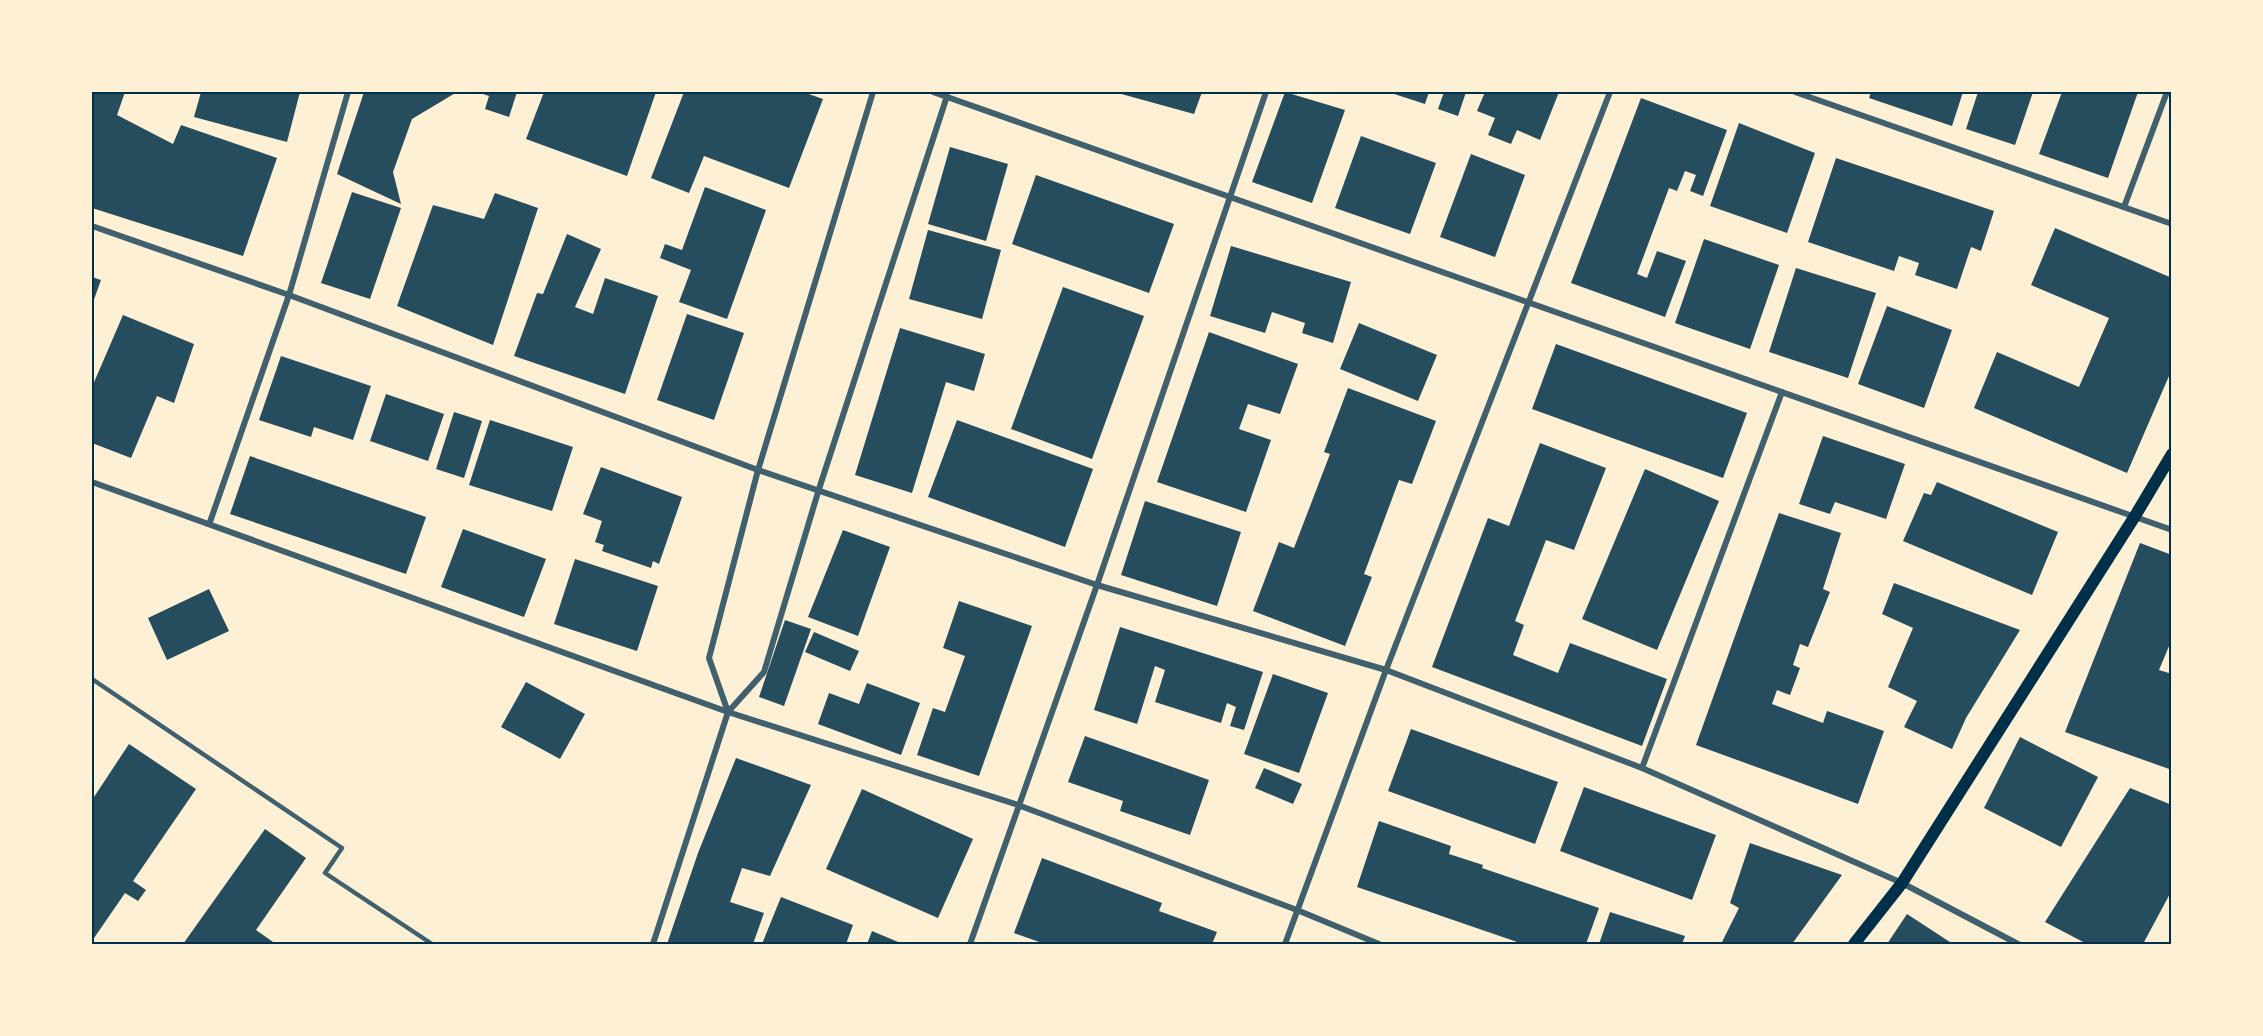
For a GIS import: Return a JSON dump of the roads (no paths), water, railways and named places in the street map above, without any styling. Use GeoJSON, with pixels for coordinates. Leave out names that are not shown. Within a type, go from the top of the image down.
{"type":"FeatureCollection","features":[{"type":"Feature","properties":{"kind":"main road"},"geometry":{"type":"LineString","coordinates":[[1854,945],[1902,883],[2172,454]]}},
{"type":"Feature","properties":{"kind":"street"},"geometry":{"type":"LineString","coordinates":[[210,522],[289,295],[348,92]]}},
{"type":"Feature","properties":{"kind":"street"},"geometry":{"type":"LineString","coordinates":[[728,712],[709,658],[758,470],[873,92]]}},
{"type":"Feature","properties":{"kind":"street"},"geometry":{"type":"LineString","coordinates":[[933,92],[2172,530]]}},
{"type":"Feature","properties":{"kind":"street"},"geometry":{"type":"LineString","coordinates":[[970,945],[1097,585],[1266,92]]}},
{"type":"Feature","properties":{"kind":"street"},"geometry":{"type":"LineString","coordinates":[[1285,945],[1386,670],[1610,92]]}},
{"type":"Feature","properties":{"kind":"street"},"geometry":{"type":"LineString","coordinates":[[1795,92],[2172,224]]}},
{"type":"Feature","properties":{"kind":"street"},"geometry":{"type":"LineString","coordinates":[[2124,207],[2167,92]]}},
{"type":"Feature","properties":{"kind":"street"},"geometry":{"type":"LineString","coordinates":[[653,945],[728,712],[764,672],[819,489],[947,96]]}},
{"type":"Feature","properties":{"kind":"street"},"geometry":{"type":"LineString","coordinates":[[92,226],[289,295],[758,470],[1097,585],[1386,670],[1642,768],[1902,883],[2018,945]]}},
{"type":"Feature","properties":{"kind":"street"},"geometry":{"type":"LineString","coordinates":[[1642,768],[1782,392]]}},
{"type":"Feature","properties":{"kind":"street"},"geometry":{"type":"LineString","coordinates":[[92,482],[210,522],[728,712],[1018,806],[1297,910],[1379,945]]}},
{"type":"Feature","properties":{"kind":"lane"},"geometry":{"type":"LineString","coordinates":[[92,679],[342,848],[325,873],[432,945]]}}]}
